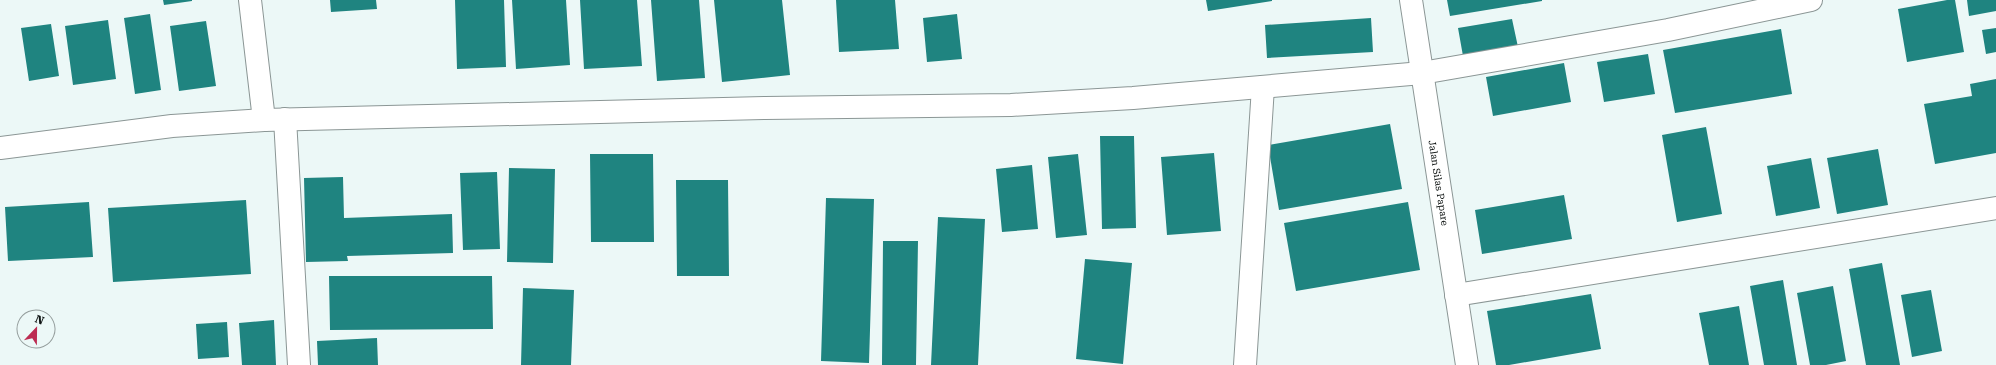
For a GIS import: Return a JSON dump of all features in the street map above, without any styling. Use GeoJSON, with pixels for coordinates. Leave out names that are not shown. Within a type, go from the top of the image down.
{"type":"FeatureCollection","features":[{"type":"Feature","properties":{"kind":"street"},"geometry":{"type":"LineString","coordinates":[[250,0],[275,119],[299,365]]}},
{"type":"Feature","properties":{"kind":"street","name":"Jalan Silas Papare"},"geometry":{"type":"LineString","coordinates":[[1411,0],[1467,365]]}},
{"type":"Feature","properties":{"kind":"street"},"geometry":{"type":"LineString","coordinates":[[0,148],[172,126],[275,119],[1011,105],[1133,98],[1422,73],[1668,30],[1811,0]]}},
{"type":"Feature","properties":{"kind":"street"},"geometry":{"type":"LineString","coordinates":[[1245,365],[1264,87]]}},
{"type":"Feature","properties":{"kind":"street"},"geometry":{"type":"LineString","coordinates":[[1456,295],[1996,208]]}},
{"type":"Feature","properties":{"kind":"building"},"geometry":{"type":"Polygon","coordinates":[[[163,0],[192,0],[192,1],[164,5],[163,0]]]}},
{"type":"Feature","properties":{"kind":"building"},"geometry":{"type":"Polygon","coordinates":[[[330,0],[376,0],[377,9],[331,12],[330,0]]]}},
{"type":"Feature","properties":{"kind":"building"},"geometry":{"type":"Polygon","coordinates":[[[455,0],[504,0],[506,67],[457,69],[455,0]]]}},
{"type":"Feature","properties":{"kind":"building"},"geometry":{"type":"Polygon","coordinates":[[[512,0],[566,0],[570,65],[516,69],[512,0]]]}},
{"type":"Feature","properties":{"kind":"building"},"geometry":{"type":"Polygon","coordinates":[[[580,0],[637,0],[642,66],[584,69],[580,0]]]}},
{"type":"Feature","properties":{"kind":"building"},"geometry":{"type":"Polygon","coordinates":[[[651,0],[699,0],[705,78],[657,81],[651,0]]]}},
{"type":"Feature","properties":{"kind":"building"},"geometry":{"type":"Polygon","coordinates":[[[714,0],[782,0],[790,75],[722,82],[714,0]]]}},
{"type":"Feature","properties":{"kind":"building"},"geometry":{"type":"Polygon","coordinates":[[[836,0],[895,0],[899,49],[839,52],[836,0]]]}},
{"type":"Feature","properties":{"kind":"building"},"geometry":{"type":"Polygon","coordinates":[[[1206,0],[1272,0],[1272,1],[1208,11],[1206,0]]]}},
{"type":"Feature","properties":{"kind":"building"},"geometry":{"type":"Polygon","coordinates":[[[1447,0],[1542,0],[1542,1],[1450,16],[1447,0]]]}},
{"type":"Feature","properties":{"kind":"building"},"geometry":{"type":"Polygon","coordinates":[[[1947,0],[1955,0],[1964,52],[1907,62],[1898,9],[1947,0]]]}},
{"type":"Feature","properties":{"kind":"building"},"geometry":{"type":"Polygon","coordinates":[[[1967,0],[1996,0],[1996,11],[1969,16],[1967,0]]]}},
{"type":"Feature","properties":{"kind":"building"},"geometry":{"type":"Polygon","coordinates":[[[150,14],[161,90],[135,94],[124,18],[150,14]]]}},
{"type":"Feature","properties":{"kind":"building"},"geometry":{"type":"Polygon","coordinates":[[[957,14],[962,59],[927,62],[923,18],[957,14]]]}},
{"type":"Feature","properties":{"kind":"building"},"geometry":{"type":"Polygon","coordinates":[[[1371,18],[1373,52],[1267,58],[1265,25],[1371,18]]]}},
{"type":"Feature","properties":{"kind":"building"},"geometry":{"type":"Polygon","coordinates":[[[1512,19],[1518,47],[1463,56],[1458,28],[1512,19]]]}},
{"type":"Feature","properties":{"kind":"building"},"geometry":{"type":"Polygon","coordinates":[[[108,20],[116,79],[73,85],[65,26],[108,20]]]}},
{"type":"Feature","properties":{"kind":"building"},"geometry":{"type":"Polygon","coordinates":[[[206,21],[216,86],[179,91],[170,26],[206,21]]]}},
{"type":"Feature","properties":{"kind":"building"},"geometry":{"type":"Polygon","coordinates":[[[51,24],[59,76],[29,81],[21,28],[51,24]]]}},
{"type":"Feature","properties":{"kind":"building"},"geometry":{"type":"Polygon","coordinates":[[[1996,28],[1996,52],[1986,54],[1982,30],[1996,28]]]}},
{"type":"Feature","properties":{"kind":"building"},"geometry":{"type":"Polygon","coordinates":[[[1781,29],[1792,94],[1675,113],[1663,50],[1781,29]]]}},
{"type":"Feature","properties":{"kind":"building"},"geometry":{"type":"Polygon","coordinates":[[[1648,54],[1655,94],[1604,102],[1597,62],[1648,54]]]}},
{"type":"Feature","properties":{"kind":"building"},"geometry":{"type":"Polygon","coordinates":[[[1564,63],[1571,102],[1493,116],[1486,77],[1564,63]]]}},
{"type":"Feature","properties":{"kind":"building"},"geometry":{"type":"Polygon","coordinates":[[[1996,79],[1996,153],[1935,164],[1924,104],[1972,96],[1970,84],[1996,79]]]}},
{"type":"Feature","properties":{"kind":"building"},"geometry":{"type":"Polygon","coordinates":[[[1390,124],[1402,189],[1279,210],[1268,145],[1390,124]]]}},
{"type":"Feature","properties":{"kind":"building"},"geometry":{"type":"Polygon","coordinates":[[[1706,127],[1722,214],[1677,222],[1662,135],[1706,127]]]}},
{"type":"Feature","properties":{"kind":"building"},"geometry":{"type":"Polygon","coordinates":[[[1100,136],[1134,136],[1136,228],[1102,229],[1100,136]]]}},
{"type":"Feature","properties":{"kind":"building"},"geometry":{"type":"Polygon","coordinates":[[[1878,149],[1888,205],[1837,214],[1827,158],[1878,149]]]}},
{"type":"Feature","properties":{"kind":"building"},"geometry":{"type":"Polygon","coordinates":[[[1214,153],[1221,231],[1167,235],[1161,157],[1214,153]]]}},
{"type":"Feature","properties":{"kind":"building"},"geometry":{"type":"Polygon","coordinates":[[[590,154],[653,154],[654,242],[591,242],[590,154]]]}},
{"type":"Feature","properties":{"kind":"building"},"geometry":{"type":"Polygon","coordinates":[[[1078,154],[1087,235],[1056,238],[1048,157],[1078,154]]]}},
{"type":"Feature","properties":{"kind":"building"},"geometry":{"type":"Polygon","coordinates":[[[1811,158],[1820,208],[1776,216],[1767,166],[1811,158]]]}},
{"type":"Feature","properties":{"kind":"building"},"geometry":{"type":"Polygon","coordinates":[[[1032,165],[1038,229],[1002,232],[996,169],[1032,165]]]}},
{"type":"Feature","properties":{"kind":"building"},"geometry":{"type":"Polygon","coordinates":[[[509,168],[555,169],[553,263],[507,262],[509,168]]]}},
{"type":"Feature","properties":{"kind":"building"},"geometry":{"type":"Polygon","coordinates":[[[497,172],[500,249],[463,250],[460,173],[497,172]]]}},
{"type":"Feature","properties":{"kind":"building"},"geometry":{"type":"Polygon","coordinates":[[[343,177],[344,218],[452,214],[453,253],[347,256],[348,261],[306,262],[304,178],[343,177]]]}},
{"type":"Feature","properties":{"kind":"building"},"geometry":{"type":"Polygon","coordinates":[[[676,180],[728,180],[729,276],[677,276],[676,180]]]}},
{"type":"Feature","properties":{"kind":"building"},"geometry":{"type":"Polygon","coordinates":[[[1564,195],[1572,239],[1482,254],[1475,210],[1564,195]]]}},
{"type":"Feature","properties":{"kind":"building"},"geometry":{"type":"Polygon","coordinates":[[[826,198],[874,199],[869,363],[821,361],[826,198]]]}},
{"type":"Feature","properties":{"kind":"building"},"geometry":{"type":"Polygon","coordinates":[[[246,200],[251,274],[113,282],[108,208],[246,200]]]}},
{"type":"Feature","properties":{"kind":"building"},"geometry":{"type":"Polygon","coordinates":[[[89,202],[93,257],[8,261],[5,207],[89,202]]]}},
{"type":"Feature","properties":{"kind":"building"},"geometry":{"type":"Polygon","coordinates":[[[1408,202],[1420,270],[1296,291],[1284,223],[1408,202]]]}},
{"type":"Feature","properties":{"kind":"building"},"geometry":{"type":"Polygon","coordinates":[[[938,217],[985,219],[978,365],[931,365],[938,217]]]}},
{"type":"Feature","properties":{"kind":"building"},"geometry":{"type":"Polygon","coordinates":[[[883,241],[918,241],[916,365],[882,365],[883,241]]]}},
{"type":"Feature","properties":{"kind":"building"},"geometry":{"type":"Polygon","coordinates":[[[1085,259],[1132,263],[1123,364],[1076,359],[1085,259]]]}},
{"type":"Feature","properties":{"kind":"building"},"geometry":{"type":"Polygon","coordinates":[[[1882,263],[1900,365],[1866,365],[1849,269],[1882,263]]]}},
{"type":"Feature","properties":{"kind":"building"},"geometry":{"type":"Polygon","coordinates":[[[329,276],[492,276],[493,329],[330,330],[329,276]]]}},
{"type":"Feature","properties":{"kind":"building"},"geometry":{"type":"Polygon","coordinates":[[[1783,280],[1797,365],[1764,365],[1750,286],[1783,280]]]}},
{"type":"Feature","properties":{"kind":"building"},"geometry":{"type":"Polygon","coordinates":[[[1833,286],[1846,361],[1826,365],[1810,365],[1797,293],[1833,286]]]}},
{"type":"Feature","properties":{"kind":"building"},"geometry":{"type":"Polygon","coordinates":[[[523,288],[574,290],[571,365],[521,365],[523,288]]]}},
{"type":"Feature","properties":{"kind":"building"},"geometry":{"type":"Polygon","coordinates":[[[1931,290],[1942,351],[1912,357],[1901,295],[1931,290]]]}},
{"type":"Feature","properties":{"kind":"building"},"geometry":{"type":"Polygon","coordinates":[[[1591,294],[1601,349],[1509,365],[1496,365],[1487,311],[1591,294]]]}},
{"type":"Feature","properties":{"kind":"building"},"geometry":{"type":"Polygon","coordinates":[[[1739,306],[1749,365],[1709,365],[1699,313],[1739,306]]]}},
{"type":"Feature","properties":{"kind":"building"},"geometry":{"type":"Polygon","coordinates":[[[274,320],[276,365],[242,365],[239,323],[274,320]]]}},
{"type":"Feature","properties":{"kind":"building"},"geometry":{"type":"Polygon","coordinates":[[[227,322],[229,357],[198,359],[196,324],[227,322]]]}},
{"type":"Feature","properties":{"kind":"building"},"geometry":{"type":"Polygon","coordinates":[[[377,338],[378,365],[318,365],[317,341],[377,338]]]}}]}
